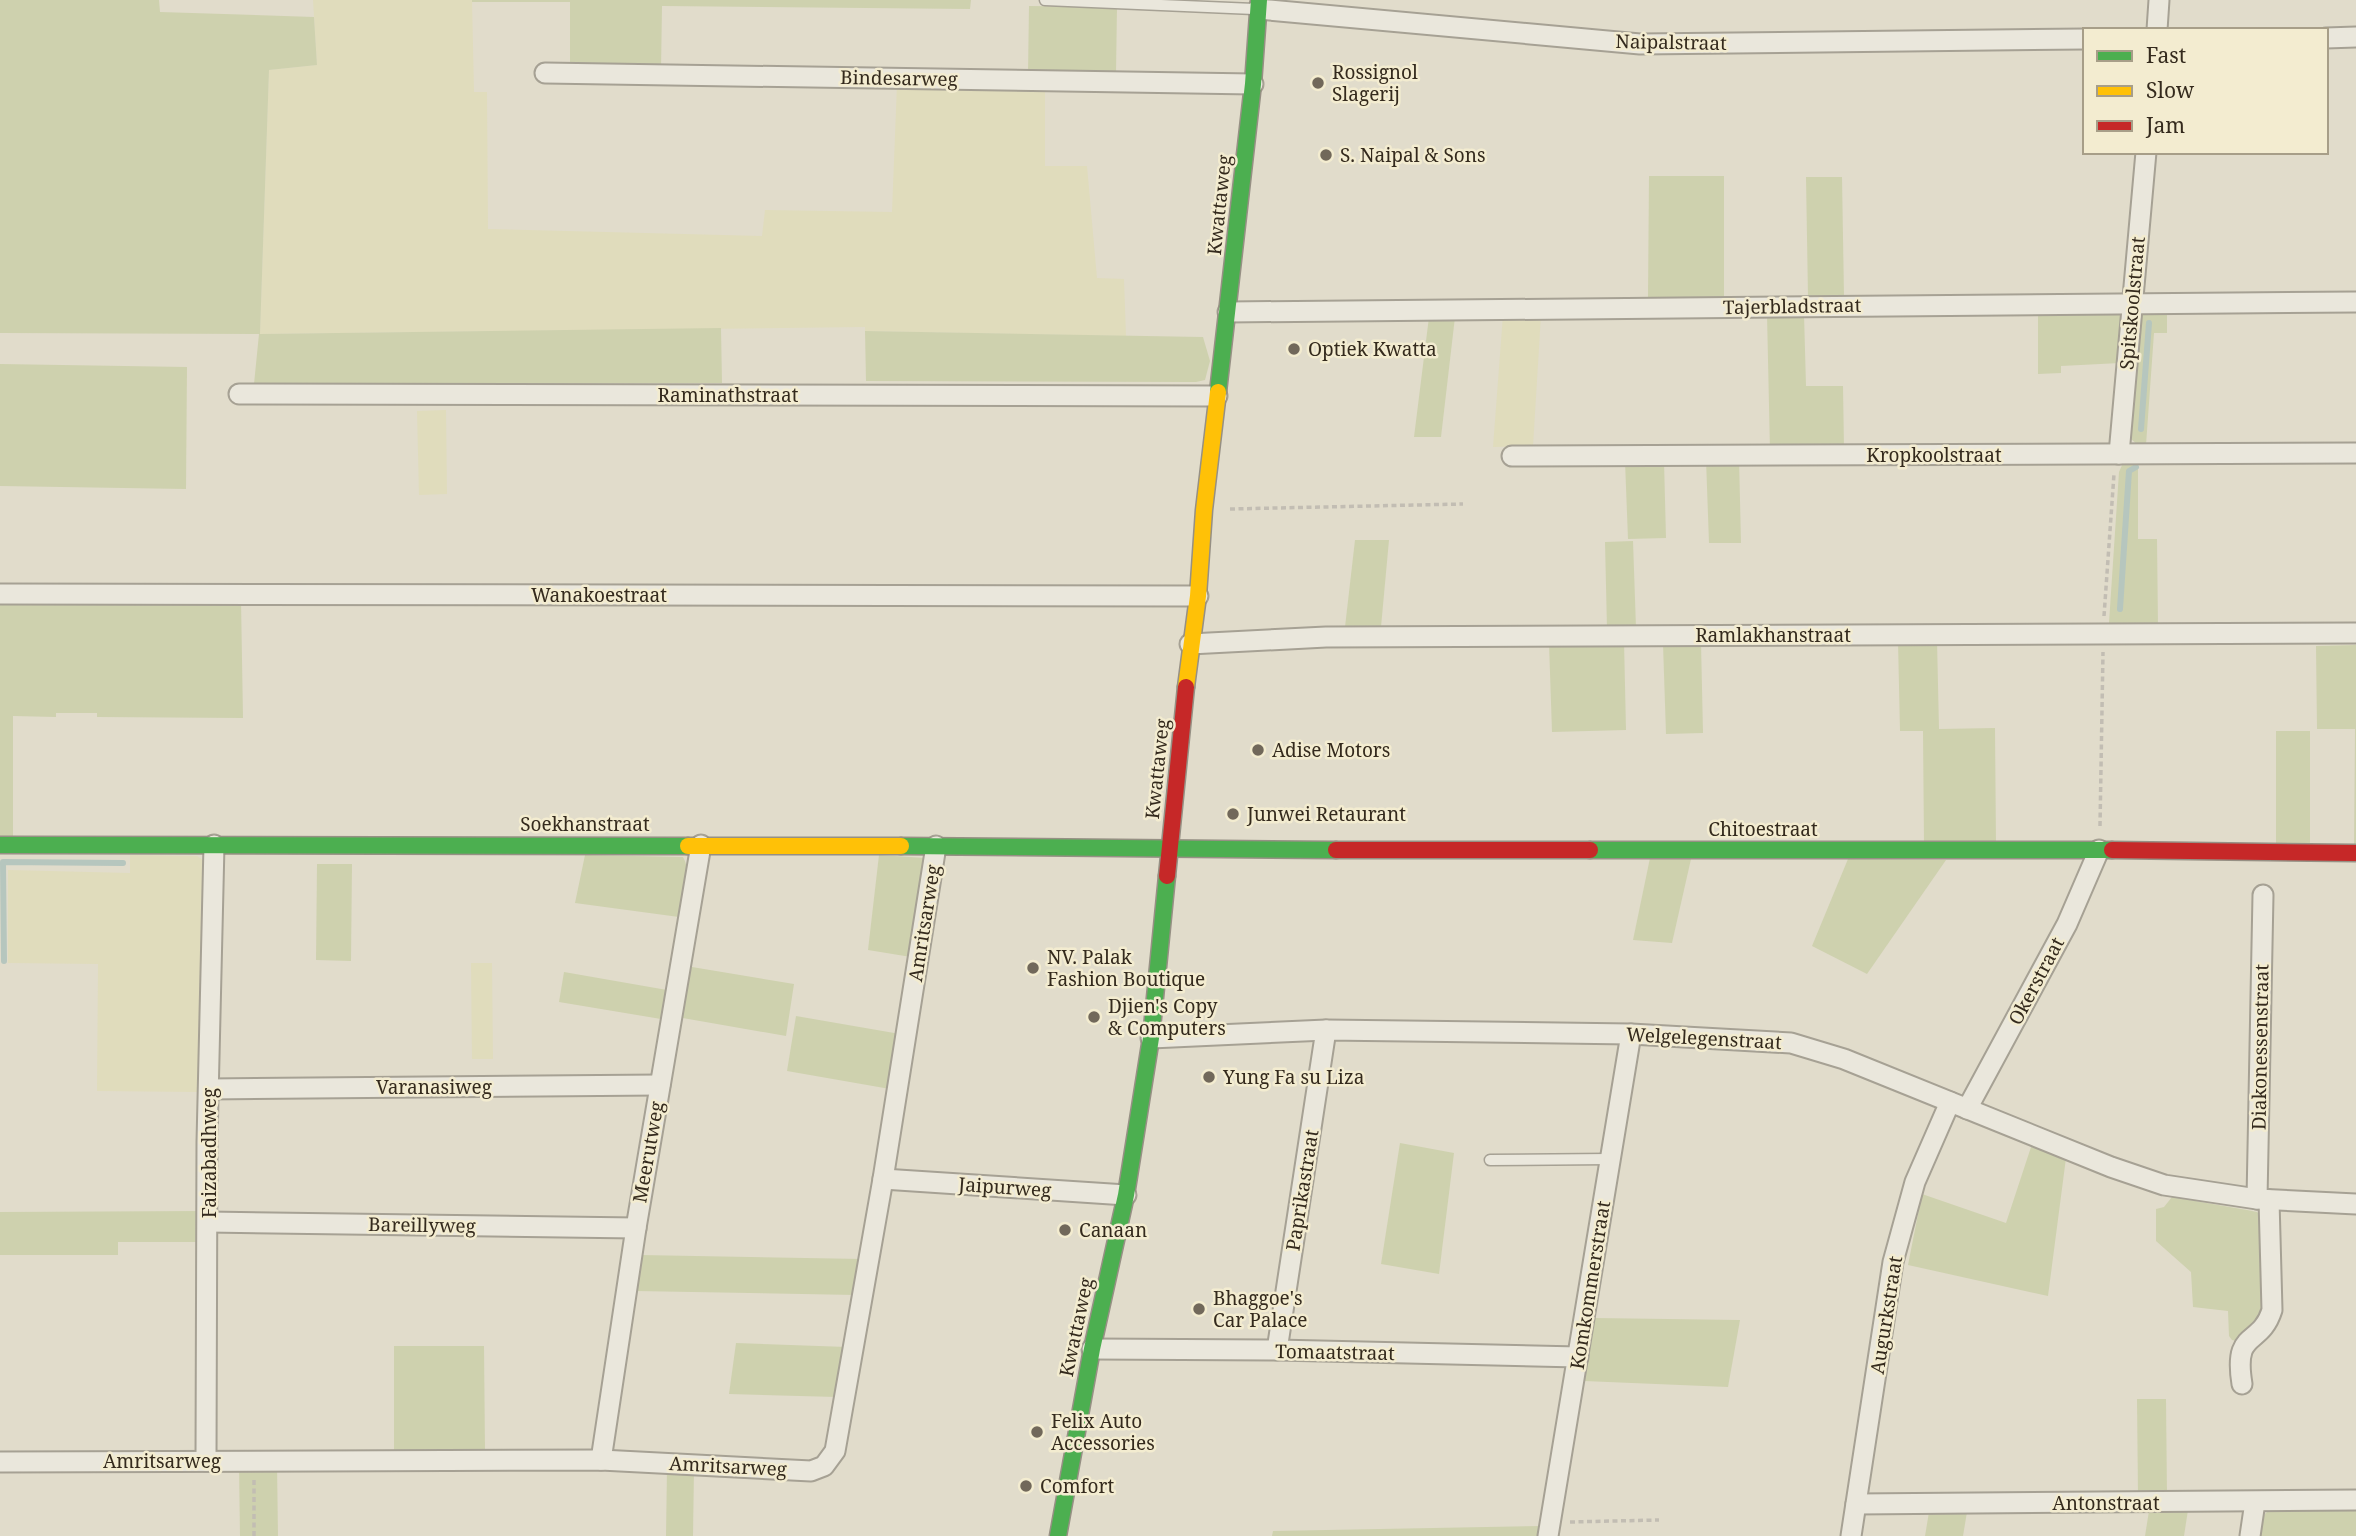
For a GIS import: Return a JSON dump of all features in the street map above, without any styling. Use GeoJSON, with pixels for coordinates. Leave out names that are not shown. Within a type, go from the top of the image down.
{"type":"FeatureCollection","features":[{"type":"Feature","properties":{"kind":"street"},"geometry":{"type":"LineString","coordinates":[[2157,28],[2159,0]]}},
{"type":"Feature","properties":{"kind":"street","name":"Naipalstraat"},"geometry":{"type":"LineString","coordinates":[[1259,4],[1640,44],[2083,39]]}},
{"type":"Feature","properties":{"kind":"street","name":"Kwattaweg"},"geometry":{"type":"LineString","coordinates":[[1058,1536],[1092,1349],[1126,1195],[1151,1038],[1198,596],[1204,510],[1253,84],[1259,4]]}},
{"type":"Feature","properties":{"kind":"street"},"geometry":{"type":"LineString","coordinates":[[2328,38],[2356,37]]}},
{"type":"Feature","properties":{"kind":"street","name":"Bindesarweg"},"geometry":{"type":"LineString","coordinates":[[545,73],[1253,84]]}},
{"type":"Feature","properties":{"kind":"street","name":"Spitskoolstraat"},"geometry":{"type":"LineString","coordinates":[[2117,454],[2146,154]]}},
{"type":"Feature","properties":{"kind":"street","name":"Tajerbladstraat"},"geometry":{"type":"LineString","coordinates":[[1228,312],[2356,302]]}},
{"type":"Feature","properties":{"kind":"street","name":"Raminathstraat"},"geometry":{"type":"LineString","coordinates":[[239,394],[1217,396]]}},
{"type":"Feature","properties":{"kind":"street","name":"Kropkoolstraat"},"geometry":{"type":"LineString","coordinates":[[1512,456],[2356,453]]}},
{"type":"Feature","properties":{"kind":"street","name":"Wanakoestraat"},"geometry":{"type":"LineString","coordinates":[[0,594],[1198,596]]}},
{"type":"Feature","properties":{"kind":"street","name":"Ramlakhanstraat"},"geometry":{"type":"LineString","coordinates":[[1191,644],[1326,637],[2356,634]]}},
{"type":"Feature","properties":{"kind":"street","name":"Soekhanstraat"},"geometry":{"type":"LineString","coordinates":[[0,845],[936,846],[1170,850]]}},
{"type":"Feature","properties":{"kind":"street","name":"Faizabadhweg"},"geometry":{"type":"LineString","coordinates":[[206,1461],[214,845]]}},
{"type":"Feature","properties":{"kind":"street","name":"Meerutweg"},"geometry":{"type":"LineString","coordinates":[[601,1460],[636,1228],[701,845]]}},
{"type":"Feature","properties":{"kind":"street","name":"Amritsarweg"},"geometry":{"type":"LineString","coordinates":[[0,1462],[601,1460],[811,1471],[824,1466],[835,1451],[883,1179],[936,846]]}},
{"type":"Feature","properties":{"kind":"street","name":"Chitoestraat"},"geometry":{"type":"LineString","coordinates":[[1170,850],[2099,850],[2356,853]]}},
{"type":"Feature","properties":{"kind":"street","name":"Okerstraat"},"geometry":{"type":"LineString","coordinates":[[1958,1106],[2067,924],[2099,850]]}},
{"type":"Feature","properties":{"kind":"street","name":"Diakonessenstraat"},"geometry":{"type":"LineString","coordinates":[[2242,1384],[2240,1352],[2245,1342],[2265,1325],[2272,1310],[2263,1200],[2263,895]]}},
{"type":"Feature","properties":{"kind":"street","name":"Welgelegenstraat"},"geometry":{"type":"LineString","coordinates":[[1151,1038],[1326,1030],[1631,1034],[1790,1043],[1844,1059],[2111,1167],[2164,1185],[2263,1200],[2356,1204]]}},
{"type":"Feature","properties":{"kind":"street","name":"Paprikastraat"},"geometry":{"type":"LineString","coordinates":[[1277,1350],[1326,1030]]}},
{"type":"Feature","properties":{"kind":"street","name":"Komkommerstraat"},"geometry":{"type":"LineString","coordinates":[[1549,1529],[1631,1034]]}},
{"type":"Feature","properties":{"kind":"street","name":"Varanasiweg"},"geometry":{"type":"LineString","coordinates":[[209,1089],[660,1085]]}},
{"type":"Feature","properties":{"kind":"street","name":"Augurkstraat"},"geometry":{"type":"LineString","coordinates":[[1851,1536],[1893,1262],[1915,1182],[1958,1106]]}},
{"type":"Feature","properties":{"kind":"street","name":"Jaipurweg"},"geometry":{"type":"LineString","coordinates":[[883,1179],[1126,1195]]}},
{"type":"Feature","properties":{"kind":"street","name":"Bareillyweg"},"geometry":{"type":"LineString","coordinates":[[208,1222],[636,1228]]}},
{"type":"Feature","properties":{"kind":"street","name":"Tomaatstraat"},"geometry":{"type":"LineString","coordinates":[[1092,1349],[1578,1357]]}},
{"type":"Feature","properties":{"kind":"street","name":"Antonstraat"},"geometry":{"type":"LineString","coordinates":[[1856,1504],[2356,1500]]}},
{"type":"Feature","properties":{"kind":"street"},"geometry":{"type":"LineString","coordinates":[[2250,1536],[2255,1502]]}},
{"type":"Feature","properties":{"kind":"lane"},"geometry":{"type":"LineString","coordinates":[[1045,0],[1259,4]]}},
{"type":"Feature","properties":{"kind":"lane"},"geometry":{"type":"LineString","coordinates":[[1490,1160],[1610,1158]]}},
{"type":"Feature","properties":{"kind":"path"},"geometry":{"type":"LineString","coordinates":[[2099,850],[2103,634],[2117,454]]}},
{"type":"Feature","properties":{"kind":"path"},"geometry":{"type":"LineString","coordinates":[[1204,510],[1463,504]]}},
{"type":"Feature","properties":{"kind":"path"},"geometry":{"type":"LineString","coordinates":[[254,1460],[254,1536]]}},
{"type":"Feature","properties":{"kind":"path"},"geometry":{"type":"LineString","coordinates":[[1549,1529],[1659,1520]]}},
{"type":"Feature","properties":{"kind":"shaded area"},"geometry":{"type":"Polygon","coordinates":[[[313,0],[472,0],[474,92],[487,92],[488,229],[762,236],[765,210],[892,212],[897,84],[1045,85],[1045,166],[1087,166],[1097,278],[1124,279],[1126,336],[865,331],[865,327],[260,334],[269,70],[317,65],[313,0]]]}},
{"type":"Feature","properties":{"kind":"shaded area"},"geometry":{"type":"Polygon","coordinates":[[[1503,315],[1541,315],[1533,446],[1493,447],[1503,315]]]}},
{"type":"Feature","properties":{"kind":"shaded area"},"geometry":{"type":"Polygon","coordinates":[[[446,410],[447,494],[419,495],[417,411],[446,410]]]}},
{"type":"Feature","properties":{"kind":"shaded area"},"geometry":{"type":"Polygon","coordinates":[[[130,855],[197,856],[205,861],[204,1041],[198,1092],[97,1091],[98,964],[8,963],[8,870],[130,873],[130,855]]]}},
{"type":"Feature","properties":{"kind":"shaded area"},"geometry":{"type":"Polygon","coordinates":[[[471,963],[492,963],[493,1059],[472,1059],[471,963]]]}},
{"type":"Feature","properties":{"kind":"green space"},"geometry":{"type":"Polygon","coordinates":[[[0,0],[159,0],[160,12],[314,17],[317,65],[269,70],[260,334],[721,328],[722,383],[254,384],[259,334],[0,333],[0,0]]]}},
{"type":"Feature","properties":{"kind":"green space"},"geometry":{"type":"Polygon","coordinates":[[[472,0],[971,0],[970,9],[662,6],[661,70],[570,68],[570,2],[472,0]]]}},
{"type":"Feature","properties":{"kind":"green space"},"geometry":{"type":"Polygon","coordinates":[[[1029,6],[1117,7],[1116,73],[1028,73],[1029,6]]]}},
{"type":"Feature","properties":{"kind":"green space"},"geometry":{"type":"Polygon","coordinates":[[[1649,176],[1724,176],[1724,297],[1648,297],[1649,176]]]}},
{"type":"Feature","properties":{"kind":"green space"},"geometry":{"type":"Polygon","coordinates":[[[1806,177],[1842,177],[1844,296],[1808,297],[1806,177]]]}},
{"type":"Feature","properties":{"kind":"green space"},"geometry":{"type":"Polygon","coordinates":[[[2115,312],[2123,319],[2120,363],[2061,366],[2061,373],[2038,374],[2038,313],[2115,312]]]}},
{"type":"Feature","properties":{"kind":"green space"},"geometry":{"type":"Polygon","coordinates":[[[2167,312],[2167,333],[2154,333],[2146,445],[2138,445],[2131,439],[2128,430],[2135,316],[2142,313],[2167,312]]]}},
{"type":"Feature","properties":{"kind":"green space"},"geometry":{"type":"Polygon","coordinates":[[[1767,314],[1804,314],[1806,386],[1843,386],[1844,449],[1770,451],[1767,314]]]}},
{"type":"Feature","properties":{"kind":"green space"},"geometry":{"type":"Polygon","coordinates":[[[1429,317],[1455,317],[1441,437],[1414,437],[1429,317]]]}},
{"type":"Feature","properties":{"kind":"green space"},"geometry":{"type":"Polygon","coordinates":[[[865,331],[1203,337],[1210,361],[1205,380],[1196,382],[866,381],[865,331]]]}},
{"type":"Feature","properties":{"kind":"green space"},"geometry":{"type":"Polygon","coordinates":[[[0,364],[187,367],[186,489],[0,486],[0,364]]]}},
{"type":"Feature","properties":{"kind":"green space"},"geometry":{"type":"Polygon","coordinates":[[[1739,458],[1741,543],[1709,543],[1706,459],[1739,458]]]}},
{"type":"Feature","properties":{"kind":"green space"},"geometry":{"type":"Polygon","coordinates":[[[2138,459],[2138,539],[2157,539],[2158,627],[2111,626],[2109,623],[2119,472],[2123,463],[2138,459]]]}},
{"type":"Feature","properties":{"kind":"green space"},"geometry":{"type":"Polygon","coordinates":[[[1625,461],[1664,461],[1666,538],[1628,539],[1625,461]]]}},
{"type":"Feature","properties":{"kind":"green space"},"geometry":{"type":"Polygon","coordinates":[[[1355,540],[1389,540],[1381,627],[1345,627],[1355,540]]]}},
{"type":"Feature","properties":{"kind":"green space"},"geometry":{"type":"Polygon","coordinates":[[[1633,541],[1636,628],[1607,629],[1605,542],[1633,541]]]}},
{"type":"Feature","properties":{"kind":"green space"},"geometry":{"type":"Polygon","coordinates":[[[241,600],[243,718],[97,717],[97,713],[56,713],[56,717],[13,716],[13,836],[0,836],[0,601],[241,600]]]}},
{"type":"Feature","properties":{"kind":"green space"},"geometry":{"type":"Polygon","coordinates":[[[1937,640],[1939,729],[1995,728],[1996,845],[1924,844],[1923,731],[1900,731],[1898,641],[1937,640]]]}},
{"type":"Feature","properties":{"kind":"green space"},"geometry":{"type":"Polygon","coordinates":[[[1624,641],[1626,730],[1552,732],[1549,643],[1624,641]]]}},
{"type":"Feature","properties":{"kind":"green space"},"geometry":{"type":"Polygon","coordinates":[[[1701,643],[1703,733],[1666,734],[1663,644],[1701,643]]]}},
{"type":"Feature","properties":{"kind":"green space"},"geometry":{"type":"Polygon","coordinates":[[[2356,645],[2354,848],[2355,729],[2317,729],[2316,646],[2356,645]]]}},
{"type":"Feature","properties":{"kind":"green space"},"geometry":{"type":"Polygon","coordinates":[[[2276,731],[2310,731],[2310,846],[2276,847],[2276,731]]]}},
{"type":"Feature","properties":{"kind":"green space"},"geometry":{"type":"Polygon","coordinates":[[[585,855],[683,857],[687,879],[679,917],[575,903],[585,855]]]}},
{"type":"Feature","properties":{"kind":"green space"},"geometry":{"type":"Polygon","coordinates":[[[879,855],[925,858],[911,957],[868,950],[879,855]]]}},
{"type":"Feature","properties":{"kind":"green space"},"geometry":{"type":"Polygon","coordinates":[[[1650,858],[1691,859],[1672,943],[1633,940],[1650,858]]]}},
{"type":"Feature","properties":{"kind":"green space"},"geometry":{"type":"Polygon","coordinates":[[[1848,859],[1946,860],[1867,974],[1812,946],[1848,859]]]}},
{"type":"Feature","properties":{"kind":"green space"},"geometry":{"type":"Polygon","coordinates":[[[317,864],[352,864],[351,961],[316,960],[317,864]]]}},
{"type":"Feature","properties":{"kind":"green space"},"geometry":{"type":"Polygon","coordinates":[[[686,966],[794,984],[786,1036],[677,1017],[686,966]]]}},
{"type":"Feature","properties":{"kind":"green space"},"geometry":{"type":"Polygon","coordinates":[[[564,972],[667,990],[661,1019],[559,1002],[564,972]]]}},
{"type":"Feature","properties":{"kind":"green space"},"geometry":{"type":"Polygon","coordinates":[[[796,1016],[900,1034],[890,1089],[787,1071],[796,1016]]]}},
{"type":"Feature","properties":{"kind":"green space"},"geometry":{"type":"Polygon","coordinates":[[[1400,1143],[1454,1153],[1439,1274],[1381,1264],[1400,1143]]]}},
{"type":"Feature","properties":{"kind":"green space"},"geometry":{"type":"Polygon","coordinates":[[[2032,1144],[2066,1158],[2048,1296],[1908,1265],[1922,1194],[2006,1223],[2032,1144]]]}},
{"type":"Feature","properties":{"kind":"green space"},"geometry":{"type":"Polygon","coordinates":[[[2172,1197],[2257,1212],[2265,1220],[2264,1311],[2237,1341],[2229,1336],[2228,1311],[2193,1307],[2191,1272],[2156,1241],[2156,1209],[2164,1207],[2172,1197]]]}},
{"type":"Feature","properties":{"kind":"green space"},"geometry":{"type":"Polygon","coordinates":[[[204,1211],[203,1242],[118,1242],[118,1255],[0,1255],[0,1212],[204,1211]]]}},
{"type":"Feature","properties":{"kind":"green space"},"geometry":{"type":"Polygon","coordinates":[[[640,1255],[863,1259],[856,1295],[635,1291],[640,1255]]]}},
{"type":"Feature","properties":{"kind":"green space"},"geometry":{"type":"Polygon","coordinates":[[[1595,1318],[1740,1320],[1728,1387],[1584,1381],[1595,1318]]]}},
{"type":"Feature","properties":{"kind":"green space"},"geometry":{"type":"Polygon","coordinates":[[[736,1343],[847,1347],[837,1397],[729,1394],[736,1343]]]}},
{"type":"Feature","properties":{"kind":"green space"},"geometry":{"type":"Polygon","coordinates":[[[394,1346],[484,1346],[485,1451],[394,1451],[394,1346]]]}},
{"type":"Feature","properties":{"kind":"green space"},"geometry":{"type":"Polygon","coordinates":[[[2137,1399],[2166,1399],[2167,1495],[2138,1495],[2137,1399]]]}},
{"type":"Feature","properties":{"kind":"green space"},"geometry":{"type":"Polygon","coordinates":[[[239,1463],[277,1463],[278,1536],[240,1536],[239,1463]]]}},
{"type":"Feature","properties":{"kind":"green space"},"geometry":{"type":"Polygon","coordinates":[[[667,1469],[694,1470],[693,1536],[666,1536],[667,1469]]]}},
{"type":"Feature","properties":{"kind":"green space"},"geometry":{"type":"Polygon","coordinates":[[[2356,1507],[2356,1536],[2259,1536],[2264,1515],[2275,1508],[2356,1507]]]}},
{"type":"Feature","properties":{"kind":"green space"},"geometry":{"type":"Polygon","coordinates":[[[2188,1510],[2184,1536],[2145,1536],[2149,1511],[2188,1510]]]}},
{"type":"Feature","properties":{"kind":"green space"},"geometry":{"type":"Polygon","coordinates":[[[1929,1512],[1967,1512],[1963,1536],[1925,1536],[1929,1512]]]}},
{"type":"Feature","properties":{"kind":"green space"},"geometry":{"type":"Polygon","coordinates":[[[1543,1526],[1541,1536],[1272,1536],[1273,1531],[1543,1526]]]}},
{"type":"Feature","properties":{"kind":"waterway"},"geometry":{"type":"LineString","coordinates":[[2141,429],[2149,323]]}},
{"type":"Feature","properties":{"kind":"waterway"},"geometry":{"type":"LineString","coordinates":[[2120,609],[2129,471],[2136,467]]}},
{"type":"Feature","properties":{"kind":"waterway"},"geometry":{"type":"LineString","coordinates":[[4,961],[3,862],[123,863]]}},
{"type":"Feature","properties":{"kind":"traffic: fast"},"geometry":{"type":"LineString","coordinates":[[1218,392],[1253,84],[1259,0]]}},
{"type":"Feature","properties":{"kind":"traffic: fast"},"geometry":{"type":"LineString","coordinates":[[0,845],[688,846]]}},
{"type":"Feature","properties":{"kind":"traffic: fast"},"geometry":{"type":"LineString","coordinates":[[901,846],[1336,850]]}},
{"type":"Feature","properties":{"kind":"traffic: fast"},"geometry":{"type":"LineString","coordinates":[[1590,850],[2112,850]]}},
{"type":"Feature","properties":{"kind":"traffic: fast"},"geometry":{"type":"LineString","coordinates":[[1058,1536],[1092,1349],[1126,1195],[1151,1038],[1167,876]]}},
{"type":"Feature","properties":{"kind":"traffic: slow"},"geometry":{"type":"LineString","coordinates":[[1186,687],[1198,596],[1204,510],[1218,392]]}},
{"type":"Feature","properties":{"kind":"traffic: slow"},"geometry":{"type":"LineString","coordinates":[[688,846],[901,846]]}},
{"type":"Feature","properties":{"kind":"traffic: jam"},"geometry":{"type":"LineString","coordinates":[[1167,876],[1186,687]]}},
{"type":"Feature","properties":{"kind":"traffic: jam"},"geometry":{"type":"LineString","coordinates":[[1336,850],[1590,850]]}},
{"type":"Feature","properties":{"kind":"traffic: jam"},"geometry":{"type":"LineString","coordinates":[[2112,850],[2356,853]]}},
{"type":"Feature","properties":{"kind":"place","name":"Rossignol Slagerij"},"geometry":{"type":"Point","coordinates":[1318,83]}},
{"type":"Feature","properties":{"kind":"place","name":"S. Naipal & Sons"},"geometry":{"type":"Point","coordinates":[1326,155]}},
{"type":"Feature","properties":{"kind":"place","name":"Optiek Kwatta"},"geometry":{"type":"Point","coordinates":[1294,349]}},
{"type":"Feature","properties":{"kind":"place","name":"Adise Motors"},"geometry":{"type":"Point","coordinates":[1258,750]}},
{"type":"Feature","properties":{"kind":"place","name":"Junwei Retaurant"},"geometry":{"type":"Point","coordinates":[1233,814]}},
{"type":"Feature","properties":{"kind":"place","name":"NV. Palak Fashion Boutique"},"geometry":{"type":"Point","coordinates":[1033,968]}},
{"type":"Feature","properties":{"kind":"place","name":"Djien's Copy & Computers"},"geometry":{"type":"Point","coordinates":[1094,1017]}},
{"type":"Feature","properties":{"kind":"place","name":"Yung Fa su Liza"},"geometry":{"type":"Point","coordinates":[1209,1077]}},
{"type":"Feature","properties":{"kind":"place","name":"Canaan"},"geometry":{"type":"Point","coordinates":[1065,1230]}},
{"type":"Feature","properties":{"kind":"place","name":"Bhaggoe's Car Palace"},"geometry":{"type":"Point","coordinates":[1199,1309]}},
{"type":"Feature","properties":{"kind":"place","name":"Felix Auto Accessories"},"geometry":{"type":"Point","coordinates":[1037,1432]}},
{"type":"Feature","properties":{"kind":"place","name":"Comfort"},"geometry":{"type":"Point","coordinates":[1026,1486]}}]}
